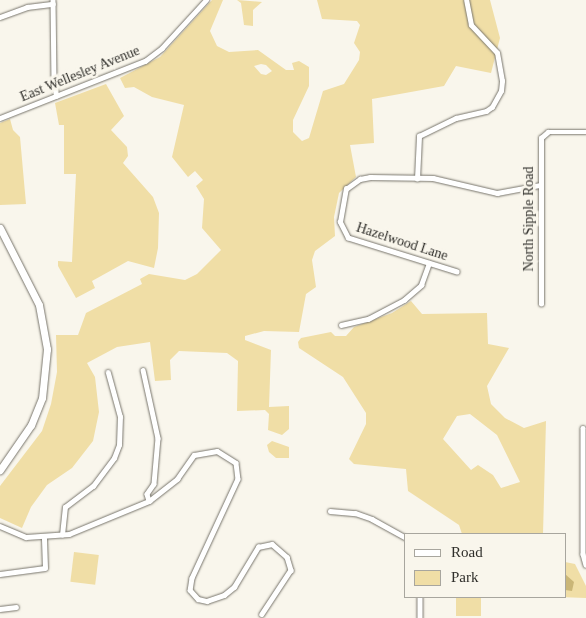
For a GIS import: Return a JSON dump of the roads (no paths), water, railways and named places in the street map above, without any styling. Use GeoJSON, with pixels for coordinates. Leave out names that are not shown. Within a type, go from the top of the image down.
{"type":"FeatureCollection","features":[{"type":"Feature","properties":{"kind":"main road"},"geometry":{"type":"LineString","coordinates":[[0,228],[39,305],[47,349],[45,380],[36,414],[14,455],[0,470]]}},
{"type":"Feature","properties":{"kind":"street","name":"East Wellesley Avenue"},"geometry":{"type":"LineString","coordinates":[[0,118],[155,55],[206,0]]}},
{"type":"Feature","properties":{"kind":"street"},"geometry":{"type":"LineString","coordinates":[[466,0],[471,25],[497,53],[502,81],[500,91],[492,107],[456,118],[419,136],[417,178],[433,178],[497,193],[540,185]]}},
{"type":"Feature","properties":{"kind":"street"},"geometry":{"type":"LineString","coordinates":[[0,17],[27,7],[53,2],[54,85],[57,96]]}},
{"type":"Feature","properties":{"kind":"street","name":"North Sipple Road"},"geometry":{"type":"LineString","coordinates":[[541,304],[540,185],[543,134],[586,132]]}},
{"type":"Feature","properties":{"kind":"street","name":"Hazelwood Lane"},"geometry":{"type":"LineString","coordinates":[[417,178],[370,178],[352,183],[343,198],[342,229],[356,242],[457,272]]}},
{"type":"Feature","properties":{"kind":"street"},"geometry":{"type":"LineString","coordinates":[[341,325],[368,319],[404,300],[421,285],[429,263]]}},
{"type":"Feature","properties":{"kind":"street"},"geometry":{"type":"LineString","coordinates":[[143,370],[158,438],[154,484],[147,494],[149,502]]}},
{"type":"Feature","properties":{"kind":"street"},"geometry":{"type":"LineString","coordinates":[[62,535],[65,507],[93,486],[114,458],[118,445],[120,417],[108,373]]}},
{"type":"Feature","properties":{"kind":"street"},"geometry":{"type":"LineString","coordinates":[[583,428],[583,554],[586,565]]}},
{"type":"Feature","properties":{"kind":"street"},"geometry":{"type":"LineString","coordinates":[[0,526],[26,537],[44,538],[62,535],[149,502],[177,479],[194,455],[207,450],[226,455],[236,463],[238,480],[192,578],[190,590],[198,600],[207,601],[224,595],[234,587],[258,546],[272,544],[287,557],[291,570],[262,614]]}},
{"type":"Feature","properties":{"kind":"street"},"geometry":{"type":"LineString","coordinates":[[330,511],[355,513],[372,519],[404,536]]}},
{"type":"Feature","properties":{"kind":"street"},"geometry":{"type":"LineString","coordinates":[[0,574],[45,568],[44,538]]}},
{"type":"Feature","properties":{"kind":"street"},"geometry":{"type":"LineString","coordinates":[[420,598],[420,618]]}},
{"type":"Feature","properties":{"kind":"street"},"geometry":{"type":"LineString","coordinates":[[0,609],[16,607]]}}]}
